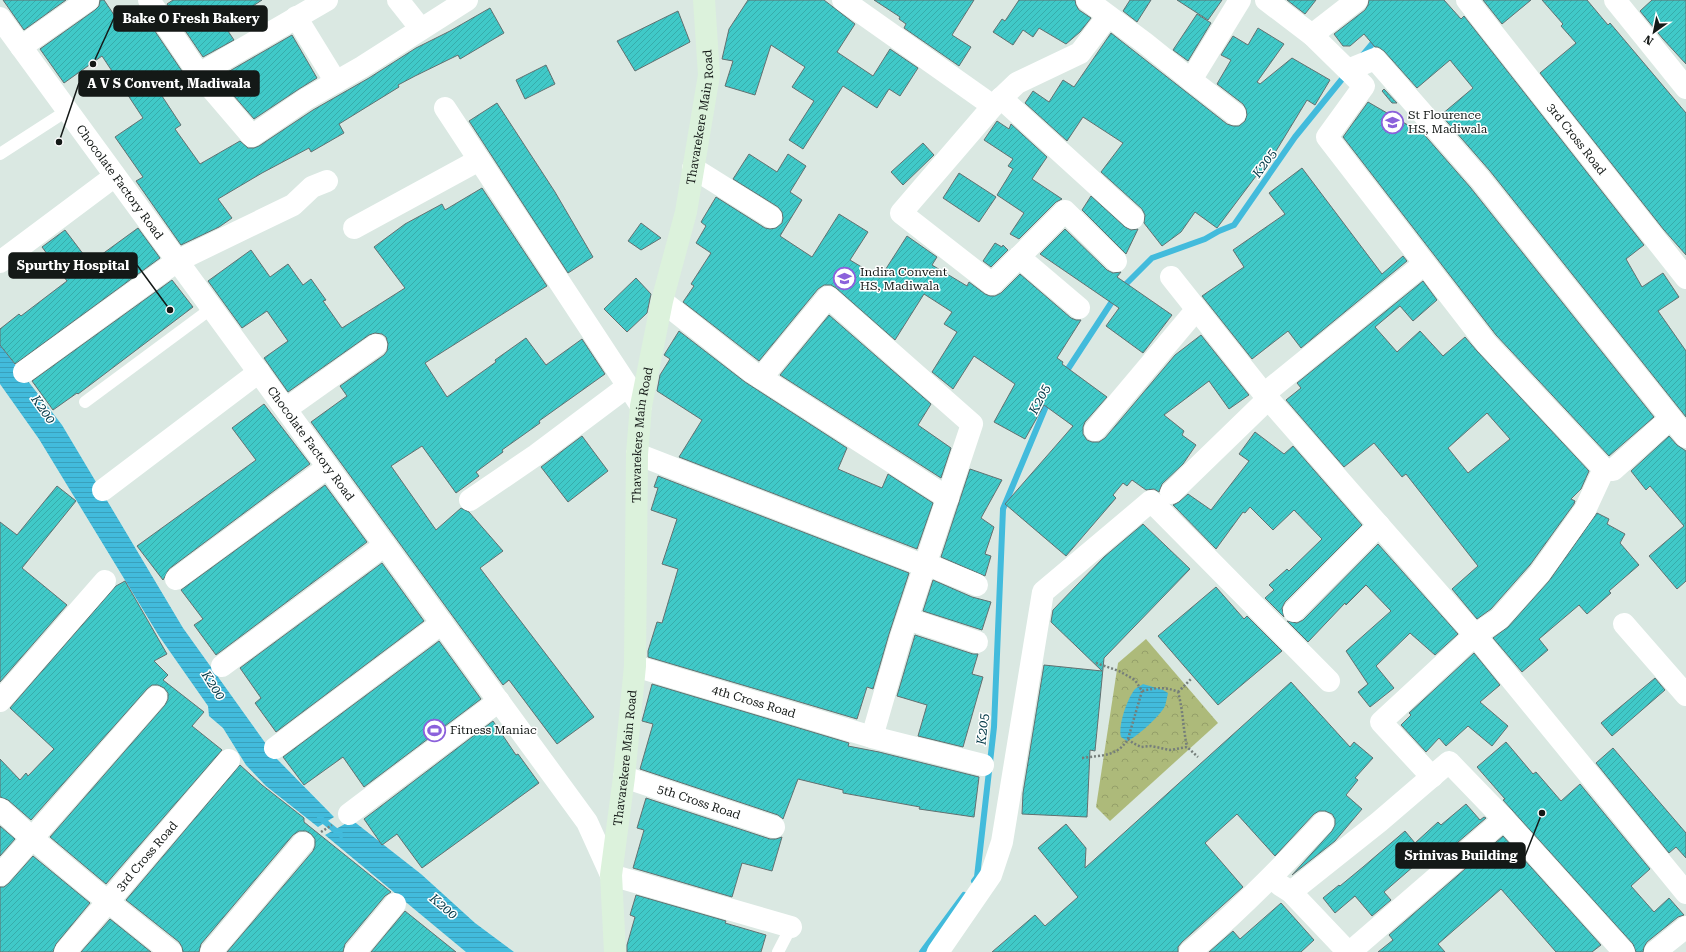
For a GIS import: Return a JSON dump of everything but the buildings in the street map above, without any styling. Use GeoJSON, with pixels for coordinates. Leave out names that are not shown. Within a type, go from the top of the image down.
{"type":"FeatureCollection","features":[{"type":"Feature","properties":{"kind":"main road","name":"Thavarekere Main Road"},"geometry":{"type":"LineString","coordinates":[[615,952],[611,875],[624,777],[635,666],[637,454],[641,406],[662,301],[686,212],[709,75],[704,0]]}},
{"type":"Feature","properties":{"kind":"street"},"geometry":{"type":"LineString","coordinates":[[21,47],[88,0]]}},
{"type":"Feature","properties":{"kind":"street"},"geometry":{"type":"LineString","coordinates":[[149,0],[199,74],[252,136],[306,99],[336,82],[467,0]]}},
{"type":"Feature","properties":{"kind":"street"},"geometry":{"type":"LineString","coordinates":[[199,74],[327,0]]}},
{"type":"Feature","properties":{"kind":"street"},"geometry":{"type":"LineString","coordinates":[[398,0],[421,29]]}},
{"type":"Feature","properties":{"kind":"street"},"geometry":{"type":"LineString","coordinates":[[843,0],[997,102],[1133,218]]}},
{"type":"Feature","properties":{"kind":"street"},"geometry":{"type":"LineString","coordinates":[[1088,0],[1235,114]]}},
{"type":"Feature","properties":{"kind":"street"},"geometry":{"type":"LineString","coordinates":[[1191,80],[1240,0]]}},
{"type":"Feature","properties":{"kind":"street"},"geometry":{"type":"LineString","coordinates":[[1266,0],[1312,35],[1364,86],[1327,137],[1486,343],[1604,468],[1613,470],[1671,418]]}},
{"type":"Feature","properties":{"kind":"street"},"geometry":{"type":"LineString","coordinates":[[1312,35],[1357,0]]}},
{"type":"Feature","properties":{"kind":"street","name":"3rd Cross Road"},"geometry":{"type":"LineString","coordinates":[[1467,0],[1686,278]]}},
{"type":"Feature","properties":{"kind":"street"},"geometry":{"type":"LineString","coordinates":[[1624,3],[1686,88]]}},
{"type":"Feature","properties":{"kind":"street"},"geometry":{"type":"LineString","coordinates":[[1108,16],[1080,53],[1017,83],[997,102],[901,213],[992,284],[1065,211],[1116,261]]}},
{"type":"Feature","properties":{"kind":"street"},"geometry":{"type":"LineString","coordinates":[[296,17],[336,82]]}},
{"type":"Feature","properties":{"kind":"street","name":"Chocolate Factory Road"},"geometry":{"type":"LineString","coordinates":[[0,18],[587,822],[611,875]]}},
{"type":"Feature","properties":{"kind":"street"},"geometry":{"type":"LineString","coordinates":[[1348,70],[1375,59],[1480,179],[1686,437]]}},
{"type":"Feature","properties":{"kind":"street"},"geometry":{"type":"LineString","coordinates":[[445,108],[641,406]]}},
{"type":"Feature","properties":{"kind":"street"},"geometry":{"type":"LineString","coordinates":[[354,228],[479,160]]}},
{"type":"Feature","properties":{"kind":"street"},"geometry":{"type":"LineString","coordinates":[[693,168],[771,217]]}},
{"type":"Feature","properties":{"kind":"street"},"geometry":{"type":"LineString","coordinates":[[0,262],[115,176]]}},
{"type":"Feature","properties":{"kind":"street"},"geometry":{"type":"LineString","coordinates":[[24,372],[177,260],[293,205],[312,186],[327,181]]}},
{"type":"Feature","properties":{"kind":"street"},"geometry":{"type":"LineString","coordinates":[[1019,257],[1079,308]]}},
{"type":"Feature","properties":{"kind":"street"},"geometry":{"type":"LineString","coordinates":[[1171,493],[1266,396],[1424,264]]}},
{"type":"Feature","properties":{"kind":"street"},"geometry":{"type":"LineString","coordinates":[[1170,277],[1266,396],[1476,635],[1686,892]]}},
{"type":"Feature","properties":{"kind":"street"},"geometry":{"type":"LineString","coordinates":[[761,378],[828,297],[972,424],[925,565],[872,737]]}},
{"type":"Feature","properties":{"kind":"street"},"geometry":{"type":"LineString","coordinates":[[662,301],[761,378],[948,498]]}},
{"type":"Feature","properties":{"kind":"street"},"geometry":{"type":"LineString","coordinates":[[1095,430],[1196,310]]}},
{"type":"Feature","properties":{"kind":"street"},"geometry":{"type":"LineString","coordinates":[[286,409],[376,345]]}},
{"type":"Feature","properties":{"kind":"street"},"geometry":{"type":"LineString","coordinates":[[103,490],[259,372]]}},
{"type":"Feature","properties":{"kind":"street"},"geometry":{"type":"LineString","coordinates":[[470,500],[536,456],[628,386]]}},
{"type":"Feature","properties":{"kind":"street"},"geometry":{"type":"LineString","coordinates":[[637,454],[977,585]]}},
{"type":"Feature","properties":{"kind":"street"},"geometry":{"type":"LineString","coordinates":[[176,579],[328,467]]}},
{"type":"Feature","properties":{"kind":"street"},"geometry":{"type":"LineString","coordinates":[[1432,776],[1381,722],[1476,635],[1499,619],[1540,573],[1585,510],[1604,468]]}},
{"type":"Feature","properties":{"kind":"street"},"geometry":{"type":"LineString","coordinates":[[938,952],[991,875],[1002,842],[1043,592],[1152,500],[1329,681]]}},
{"type":"Feature","properties":{"kind":"street"},"geometry":{"type":"LineString","coordinates":[[1294,611],[1380,525]]}},
{"type":"Feature","properties":{"kind":"street"},"geometry":{"type":"LineString","coordinates":[[222,666],[385,545]]}},
{"type":"Feature","properties":{"kind":"street"},"geometry":{"type":"LineString","coordinates":[[0,701],[105,580]]}},
{"type":"Feature","properties":{"kind":"street"},"geometry":{"type":"LineString","coordinates":[[908,619],[977,642]]}},
{"type":"Feature","properties":{"kind":"street"},"geometry":{"type":"LineString","coordinates":[[275,748],[442,623]]}},
{"type":"Feature","properties":{"kind":"street"},"geometry":{"type":"LineString","coordinates":[[1624,624],[1686,695]]}},
{"type":"Feature","properties":{"kind":"street","name":"4th Cross Road"},"geometry":{"type":"LineString","coordinates":[[635,666],[872,737],[983,765]]}},
{"type":"Feature","properties":{"kind":"street"},"geometry":{"type":"LineString","coordinates":[[0,875],[156,696]]}},
{"type":"Feature","properties":{"kind":"street"},"geometry":{"type":"LineString","coordinates":[[349,814],[499,701]]}},
{"type":"Feature","properties":{"kind":"street","name":"3rd Cross Road"},"geometry":{"type":"LineString","coordinates":[[65,952],[229,760]]}},
{"type":"Feature","properties":{"kind":"street"},"geometry":{"type":"LineString","coordinates":[[1292,892],[1379,822],[1449,762],[1504,819],[1624,952]]}},
{"type":"Feature","properties":{"kind":"street","name":"5th Cross Road"},"geometry":{"type":"LineString","coordinates":[[624,777],[774,827]]}},
{"type":"Feature","properties":{"kind":"street"},"geometry":{"type":"LineString","coordinates":[[0,809],[32,839],[171,952]]}},
{"type":"Feature","properties":{"kind":"street"},"geometry":{"type":"LineString","coordinates":[[1271,879],[1292,892],[1349,952],[1504,819]]}},
{"type":"Feature","properties":{"kind":"street"},"geometry":{"type":"LineString","coordinates":[[1190,952],[1224,924],[1271,879],[1323,823]]}},
{"type":"Feature","properties":{"kind":"street"},"geometry":{"type":"LineString","coordinates":[[211,952],[303,843]]}},
{"type":"Feature","properties":{"kind":"street"},"geometry":{"type":"LineString","coordinates":[[611,875],[791,927]]}},
{"type":"Feature","properties":{"kind":"street"},"geometry":{"type":"LineString","coordinates":[[356,952],[396,904]]}},
{"type":"Feature","properties":{"kind":"street"},"geometry":{"type":"LineString","coordinates":[[1655,952],[1686,927]]}},
{"type":"Feature","properties":{"kind":"lane"},"geometry":{"type":"LineString","coordinates":[[0,154],[68,110]]}},
{"type":"Feature","properties":{"kind":"lane"},"geometry":{"type":"LineString","coordinates":[[85,402],[212,308]]}},
{"type":"Feature","properties":{"kind":"lane"},"geometry":{"type":"LineString","coordinates":[[778,952],[791,927]]}},
{"type":"Feature","properties":{"kind":"path"},"geometry":{"type":"LineString","coordinates":[[1082,758],[1111,754],[1123,748],[1128,739],[1142,691],[1135,680],[1119,671],[1096,663]]}},
{"type":"Feature","properties":{"kind":"path"},"geometry":{"type":"LineString","coordinates":[[1178,692],[1192,678]]}},
{"type":"Feature","properties":{"kind":"path"},"geometry":{"type":"LineString","coordinates":[[1142,691],[1155,688],[1169,688],[1178,692],[1182,705],[1186,747],[1198,757]]}},
{"type":"Feature","properties":{"kind":"path"},"geometry":{"type":"LineString","coordinates":[[1128,739],[1141,747],[1151,746],[1170,750],[1186,747]]}},
{"type":"Feature","properties":{"kind":"path"},"geometry":{"type":"LineString","coordinates":[[303,843],[349,814]]}},
{"type":"Feature","properties":{"kind":"green space"},"geometry":{"type":"Polygon","coordinates":[[[1146,639],[1218,723],[1110,821],[1096,807],[1118,663],[1146,639]]]}},
{"type":"Feature","properties":{"kind":"water"},"geometry":{"type":"Polygon","coordinates":[[[0,345],[62,425],[183,628],[276,758],[334,817],[318,827],[266,786],[246,765],[223,728],[209,716],[208,706],[159,636],[39,439],[0,384],[0,345]]]}},
{"type":"Feature","properties":{"kind":"water"},"geometry":{"type":"Polygon","coordinates":[[[1143,684],[1168,693],[1165,706],[1159,715],[1148,726],[1127,741],[1121,737],[1120,732],[1124,712],[1132,693],[1143,684]]]}},
{"type":"Feature","properties":{"kind":"water"},"geometry":{"type":"Polygon","coordinates":[[[352,820],[421,874],[475,923],[514,952],[466,952],[325,835],[352,820]]]}},
{"type":"Feature","properties":{"kind":"waterway","name":"K205"},"geometry":{"type":"LineString","coordinates":[[1362,56],[1372,44],[1378,40]]}},
{"type":"Feature","properties":{"kind":"waterway","name":"K205"},"geometry":{"type":"LineString","coordinates":[[1122,288],[1152,258],[1205,239],[1234,225],[1295,137],[1347,73]]}},
{"type":"Feature","properties":{"kind":"waterway","name":"K205"},"geometry":{"type":"LineString","coordinates":[[1064,375],[1115,297]]}},
{"type":"Feature","properties":{"kind":"waterway","name":"K205"},"geometry":{"type":"LineString","coordinates":[[974,881],[977,877],[994,727],[1003,509],[1049,399]]}},
{"type":"Feature","properties":{"kind":"waterway","name":"K200"},"geometry":{"type":"LineString","coordinates":[[320,818],[341,835]]}},
{"type":"Feature","properties":{"kind":"waterway","name":"K205"},"geometry":{"type":"LineString","coordinates":[[922,952],[964,895]]}},
{"type":"Feature","properties":{"kind":"place","name":"Bake O Fresh Bakery"},"geometry":{"type":"Point","coordinates":[93,64]}},
{"type":"Feature","properties":{"kind":"place","name":"St Flourence HS, Madiwala"},"geometry":{"type":"Point","coordinates":[1393,122]}},
{"type":"Feature","properties":{"kind":"place","name":"A V S Convent, Madiwala"},"geometry":{"type":"Point","coordinates":[59,142]}},
{"type":"Feature","properties":{"kind":"place","name":"Indira Convent HS, Madiwala"},"geometry":{"type":"Point","coordinates":[845,279]}},
{"type":"Feature","properties":{"kind":"place","name":"Spurthy Hospital"},"geometry":{"type":"Point","coordinates":[170,310]}},
{"type":"Feature","properties":{"kind":"place","name":"Fitness Maniac"},"geometry":{"type":"Point","coordinates":[434,730]}},
{"type":"Feature","properties":{"kind":"place","name":"Srinivas Building"},"geometry":{"type":"Point","coordinates":[1542,813]}}]}
